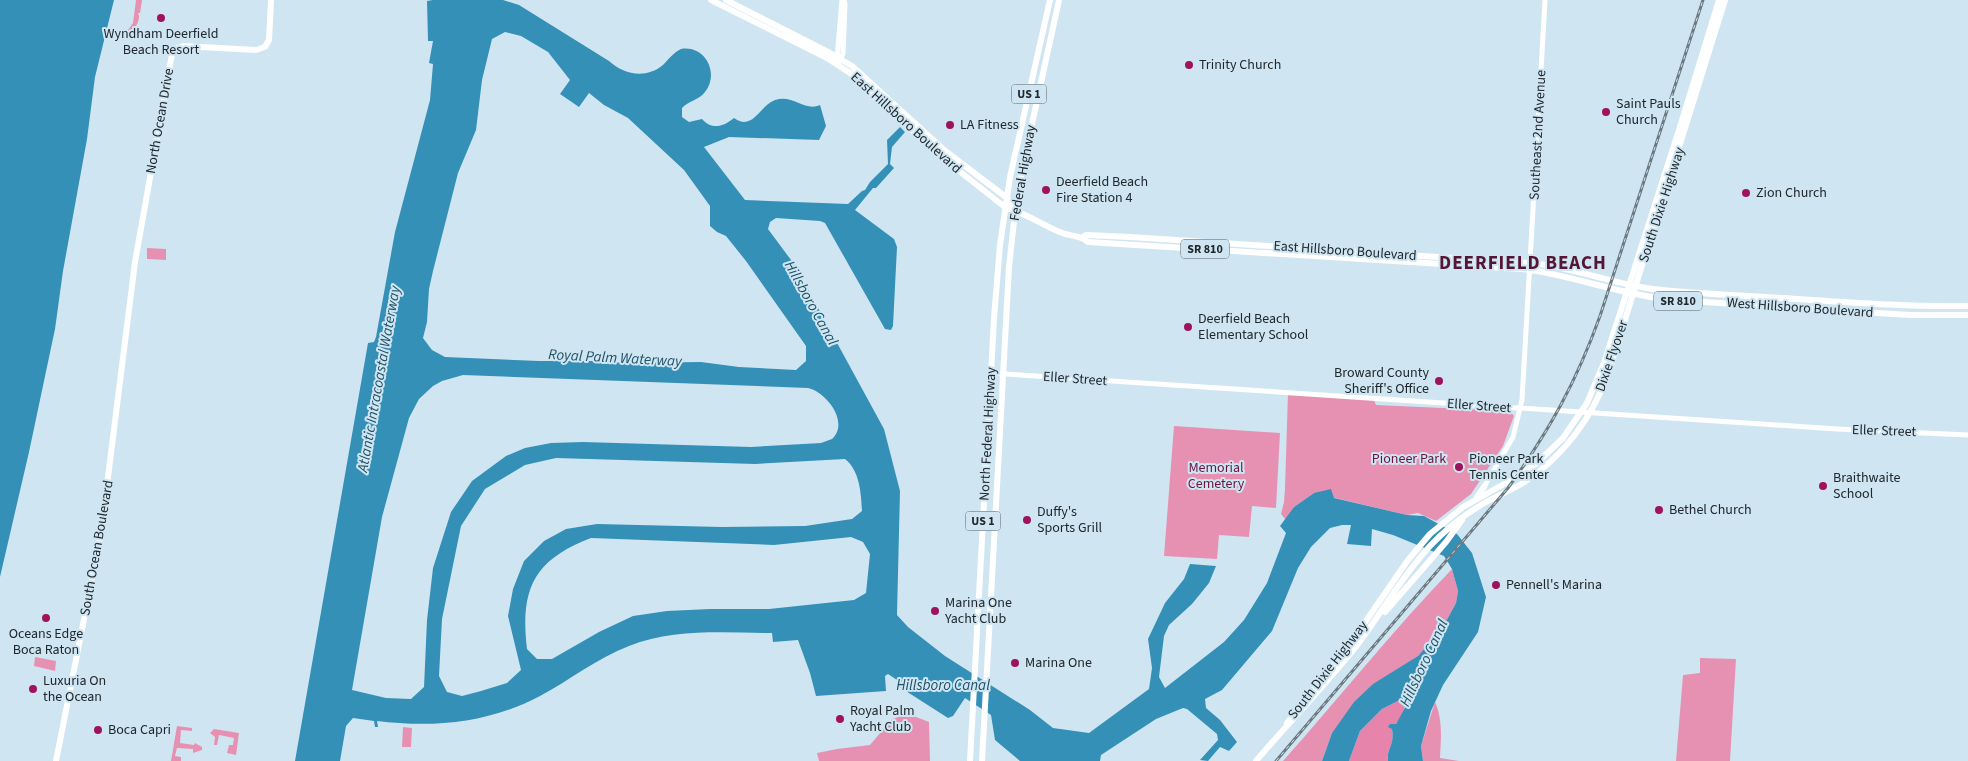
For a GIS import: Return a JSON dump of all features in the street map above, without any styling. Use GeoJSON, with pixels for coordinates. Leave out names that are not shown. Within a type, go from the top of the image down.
{"type":"FeatureCollection","features":[{"type":"Feature","properties":{"kind":"main road","name":"North Ocean Drive"},"geometry":{"type":"LineString","coordinates":[[126,333],[135,262],[172,54],[177,48],[183,46],[256,50],[265,48],[269,40],[271,0]]}},
{"type":"Feature","properties":{"kind":"main road","name":"East Hillsboro Boulevard"},"geometry":{"type":"LineString","coordinates":[[711,0],[725,3],[839,60],[930,147],[955,159],[1007,198],[1016,210]]}},
{"type":"Feature","properties":{"kind":"main road","name":"Federal Highway"},"geometry":{"type":"LineString","coordinates":[[1007,198],[1010,177],[1050,0]]}},
{"type":"Feature","properties":{"kind":"main road","name":"Federal Highway"},"geometry":{"type":"LineString","coordinates":[[1008,288],[1016,210],[1028,144],[1060,0]]}},
{"type":"Feature","properties":{"kind":"main road","name":"South Dixie Highway"},"geometry":{"type":"LineString","coordinates":[[1632,285],[1718,0]]}},
{"type":"Feature","properties":{"kind":"main road","name":"South Dixie Highway"},"geometry":{"type":"LineString","coordinates":[[1629,294],[1687,126],[1725,0]]}},
{"type":"Feature","properties":{"kind":"main road","name":"East Hillsboro Boulevard"},"geometry":{"type":"LineString","coordinates":[[725,3],[740,10],[744,9],[839,60],[866,77],[942,152],[1006,208],[1016,210],[1050,228],[1082,238],[1088,242],[1531,267],[1629,294]]}},
{"type":"Feature","properties":{"kind":"main road"},"geometry":{"type":"LineString","coordinates":[[879,99],[885,99],[895,104]]}},
{"type":"Feature","properties":{"kind":"main road"},"geometry":{"type":"LineString","coordinates":[[991,186],[1001,187],[1010,177]]}},
{"type":"Feature","properties":{"kind":"main road","name":"North Federal Highway"},"geometry":{"type":"LineString","coordinates":[[970,761],[996,286],[1007,198]]}},
{"type":"Feature","properties":{"kind":"main road","name":"East Hillsboro Boulevard"},"geometry":{"type":"LineString","coordinates":[[1082,238],[1086,235],[1224,243],[1571,270],[1632,285]]}},
{"type":"Feature","properties":{"kind":"main road"},"geometry":{"type":"LineString","coordinates":[[1216,249],[1224,243]]}},
{"type":"Feature","properties":{"kind":"main road","name":"West Hillsboro Boulevard"},"geometry":{"type":"LineString","coordinates":[[1632,285],[1670,290],[1822,301],[1915,306],[1968,306]]}},
{"type":"Feature","properties":{"kind":"main road","name":"North Federal Highway"},"geometry":{"type":"LineString","coordinates":[[982,761],[1008,288]]}},
{"type":"Feature","properties":{"kind":"main road","name":"West Hillsboro Boulevard"},"geometry":{"type":"LineString","coordinates":[[1629,294],[1672,300],[1822,310],[1910,315],[1968,315]]}},
{"type":"Feature","properties":{"kind":"main road","name":"Dixie Flyover"},"geometry":{"type":"LineString","coordinates":[[1376,608],[1417,548],[1452,516],[1475,500],[1525,472],[1548,453],[1572,427],[1595,386],[1629,294]]}},
{"type":"Feature","properties":{"kind":"main road","name":"Dixie Flyover"},"geometry":{"type":"LineString","coordinates":[[1375,621],[1423,553],[1440,535],[1485,502],[1523,482],[1551,461],[1579,430],[1602,389],[1629,294]]}},
{"type":"Feature","properties":{"kind":"main road","name":"South Ocean Boulevard"},"geometry":{"type":"LineString","coordinates":[[56,761],[101,533],[126,333]]}},
{"type":"Feature","properties":{"kind":"main road"},"geometry":{"type":"LineString","coordinates":[[987,455],[993,459],[998,469]]}},
{"type":"Feature","properties":{"kind":"main road"},"geometry":{"type":"LineString","coordinates":[[1375,621],[1391,606],[1432,558],[1456,528],[1484,487]]}},
{"type":"Feature","properties":{"kind":"main road"},"geometry":{"type":"LineString","coordinates":[[982,528],[986,539],[993,543]]}},
{"type":"Feature","properties":{"kind":"main road"},"geometry":{"type":"LineString","coordinates":[[981,548],[988,553],[992,563]]}},
{"type":"Feature","properties":{"kind":"main road"},"geometry":{"type":"LineString","coordinates":[[1375,621],[1376,608]]}},
{"type":"Feature","properties":{"kind":"main road","name":"South Dixie Highway"},"geometry":{"type":"LineString","coordinates":[[1256,761],[1280,732],[1293,712],[1345,650],[1376,608]]}},
{"type":"Feature","properties":{"kind":"main road","name":"South Dixie Highway"},"geometry":{"type":"LineString","coordinates":[[1280,732],[1298,716],[1329,680],[1375,621]]}},
{"type":"Feature","properties":{"kind":"street"},"geometry":{"type":"LineString","coordinates":[[839,60],[845,4],[843,0]]}},
{"type":"Feature","properties":{"kind":"street","name":"Southeast 2nd Avenue"},"geometry":{"type":"LineString","coordinates":[[1484,487],[1510,444],[1521,409],[1531,267],[1545,0]]}},
{"type":"Feature","properties":{"kind":"street","name":"Eller Street"},"geometry":{"type":"LineString","coordinates":[[991,373],[1521,409],[1871,431],[1968,435]]}},
{"type":"Feature","properties":{"kind":"green space"},"geometry":{"type":"Polygon","coordinates":[[[136,0],[142,0],[140,13],[138,13],[139,19],[129,35],[128,30],[133,23],[136,0]]]}},
{"type":"Feature","properties":{"kind":"green space"},"geometry":{"type":"Polygon","coordinates":[[[147,248],[166,249],[166,260],[147,259],[147,248]]]}},
{"type":"Feature","properties":{"kind":"green space","name":"Pioneer Park"},"geometry":{"type":"Polygon","coordinates":[[[1288,393],[1373,398],[1376,405],[1510,411],[1514,416],[1503,446],[1471,494],[1436,521],[1418,513],[1407,515],[1314,493],[1294,507],[1286,520],[1281,514],[1285,488],[1288,393]]]}},
{"type":"Feature","properties":{"kind":"green space","name":"Memorial Cemetery"},"geometry":{"type":"Polygon","coordinates":[[[1174,426],[1280,433],[1276,508],[1252,506],[1249,537],[1219,535],[1217,559],[1164,556],[1174,426]]]}},
{"type":"Feature","properties":{"kind":"green space"},"geometry":{"type":"Polygon","coordinates":[[[1452,569],[1458,591],[1456,603],[1443,627],[1418,656],[1397,670],[1332,733],[1322,761],[1283,761],[1430,592],[1452,569]]]}},
{"type":"Feature","properties":{"kind":"green space"},"geometry":{"type":"Polygon","coordinates":[[[35,657],[56,661],[55,671],[34,666],[35,657]]]}},
{"type":"Feature","properties":{"kind":"green space"},"geometry":{"type":"Polygon","coordinates":[[[1700,658],[1736,659],[1730,761],[1676,761],[1683,675],[1700,673],[1700,658]]]}},
{"type":"Feature","properties":{"kind":"green space"},"geometry":{"type":"Polygon","coordinates":[[[1435,702],[1440,722],[1440,758],[1459,761],[1423,761],[1421,746],[1435,702]]]}},
{"type":"Feature","properties":{"kind":"green space"},"geometry":{"type":"Polygon","coordinates":[[[902,715],[911,715],[929,722],[930,761],[819,761],[817,753],[870,745],[891,720],[902,715]]]}},
{"type":"Feature","properties":{"kind":"green space"},"geometry":{"type":"Polygon","coordinates":[[[177,726],[192,728],[192,731],[181,730],[180,743],[194,745],[195,743],[202,747],[202,750],[193,753],[193,749],[177,748],[175,756],[181,757],[181,761],[171,761],[177,726]]]}},
{"type":"Feature","properties":{"kind":"green space"},"geometry":{"type":"Polygon","coordinates":[[[403,727],[412,728],[411,747],[402,747],[403,727]]]}},
{"type":"Feature","properties":{"kind":"green space"},"geometry":{"type":"Polygon","coordinates":[[[214,729],[239,733],[236,755],[227,753],[229,745],[233,745],[234,738],[219,735],[217,745],[214,745],[215,737],[210,733],[214,729]]]}},
{"type":"Feature","properties":{"kind":"shaded area"},"geometry":{"type":"Polygon","coordinates":[[[1404,698],[1404,711],[1392,729],[1393,735],[1388,753],[1388,761],[1349,761],[1360,731],[1382,709],[1404,698]]]}},
{"type":"Feature","properties":{"kind":"water"},"geometry":{"type":"Polygon","coordinates":[[[0,0],[114,0],[95,77],[87,139],[63,271],[55,329],[0,577],[0,0]]]}},
{"type":"Feature","properties":{"kind":"water"},"geometry":{"type":"Polygon","coordinates":[[[503,0],[519,5],[621,70],[635,74],[642,74],[656,69],[681,49],[697,51],[708,62],[711,77],[703,95],[682,108],[682,117],[689,122],[702,119],[710,125],[718,126],[726,124],[734,118],[746,122],[751,120],[770,103],[781,99],[788,99],[814,107],[820,105],[826,126],[819,140],[729,137],[704,147],[745,200],[848,204],[865,190],[870,182],[888,164],[887,140],[900,127],[905,132],[892,147],[890,164],[894,168],[876,188],[873,188],[855,210],[894,239],[897,247],[893,326],[891,330],[885,329],[825,223],[776,218],[770,222],[768,229],[794,264],[884,429],[900,491],[897,615],[908,627],[945,656],[1030,710],[1053,728],[1089,733],[1149,689],[1152,668],[1148,639],[1165,603],[1184,579],[1190,564],[1216,566],[1209,583],[1192,604],[1169,625],[1164,636],[1159,677],[1165,688],[1224,642],[1244,620],[1267,583],[1286,533],[1280,526],[1294,507],[1314,493],[1331,489],[1334,498],[1407,515],[1424,516],[1457,534],[1472,553],[1486,597],[1478,632],[1443,685],[1431,711],[1421,746],[1423,761],[1388,761],[1388,753],[1393,735],[1392,729],[1388,727],[1390,724],[1396,724],[1406,706],[1404,698],[1382,709],[1360,731],[1349,761],[1322,761],[1332,733],[1354,702],[1373,684],[1418,656],[1443,627],[1456,603],[1458,591],[1452,569],[1444,556],[1393,535],[1372,529],[1371,546],[1347,544],[1351,525],[1342,525],[1330,528],[1311,547],[1298,568],[1272,631],[1222,690],[1205,699],[1206,708],[1220,720],[1237,742],[1229,751],[1220,747],[1208,761],[1200,760],[1218,740],[1217,734],[1187,709],[1183,708],[1156,719],[1101,755],[1100,761],[1020,761],[995,740],[991,715],[965,698],[953,716],[948,718],[898,686],[900,682],[888,674],[885,676],[886,691],[816,696],[798,640],[773,642],[772,633],[718,632],[664,636],[629,646],[606,657],[540,696],[521,705],[481,718],[419,724],[377,721],[378,727],[375,727],[374,721],[353,718],[346,726],[340,761],[295,761],[368,343],[374,342],[376,337],[395,232],[430,100],[433,64],[429,63],[433,41],[428,41],[427,1],[503,0]],[[505,32],[492,39],[482,80],[476,130],[458,173],[429,289],[427,322],[423,338],[432,350],[445,357],[622,363],[701,362],[739,367],[796,370],[806,361],[806,346],[746,261],[726,236],[710,226],[710,206],[684,170],[628,118],[604,105],[589,93],[579,107],[560,94],[570,80],[548,52],[521,36],[505,32]],[[463,375],[442,381],[433,386],[419,399],[409,418],[382,517],[352,690],[386,698],[411,699],[424,687],[427,620],[433,568],[451,512],[472,481],[506,456],[525,448],[551,443],[583,442],[751,447],[821,443],[832,439],[837,432],[838,424],[834,409],[828,401],[822,395],[808,388],[463,375]],[[556,458],[525,465],[485,489],[461,526],[442,619],[439,676],[447,692],[462,696],[481,691],[507,683],[521,670],[508,616],[513,589],[524,561],[544,541],[566,529],[597,524],[722,527],[805,526],[852,519],[862,511],[857,476],[845,459],[755,464],[556,458]],[[851,537],[774,545],[591,538],[556,556],[543,567],[535,580],[529,594],[526,610],[527,649],[537,659],[552,659],[599,632],[633,616],[667,611],[769,609],[854,600],[866,593],[870,554],[863,542],[851,537]]]}},
{"type":"Feature","properties":{"kind":"railway"},"geometry":{"type":"LineString","coordinates":[[1276,761],[1508,488],[1549,426],[1571,385],[1600,316],[1703,0]]}},
{"type":"Feature","properties":{"kind":"place","name":"Wyndham Deerfield Beach Resort"},"geometry":{"type":"Point","coordinates":[161,18]}},
{"type":"Feature","properties":{"kind":"place","name":"Trinity Church"},"geometry":{"type":"Point","coordinates":[1189,65]}},
{"type":"Feature","properties":{"kind":"place","name":"Saint Pauls Church"},"geometry":{"type":"Point","coordinates":[1606,112]}},
{"type":"Feature","properties":{"kind":"place","name":"LA Fitness"},"geometry":{"type":"Point","coordinates":[950,125]}},
{"type":"Feature","properties":{"kind":"place","name":"Deerfield Beach Fire Station 4"},"geometry":{"type":"Point","coordinates":[1046,190]}},
{"type":"Feature","properties":{"kind":"place","name":"Zion Church"},"geometry":{"type":"Point","coordinates":[1746,193]}},
{"type":"Feature","properties":{"kind":"place","name":"Deerfield Beach Elementary School"},"geometry":{"type":"Point","coordinates":[1188,327]}},
{"type":"Feature","properties":{"kind":"place","name":"Broward County Sheriff's Office"},"geometry":{"type":"Point","coordinates":[1439,381]}},
{"type":"Feature","properties":{"kind":"place","name":"Pioneer Park Tennis Center"},"geometry":{"type":"Point","coordinates":[1459,467]}},
{"type":"Feature","properties":{"kind":"place","name":"Braithwaite School"},"geometry":{"type":"Point","coordinates":[1823,486]}},
{"type":"Feature","properties":{"kind":"place","name":"Bethel Church"},"geometry":{"type":"Point","coordinates":[1659,510]}},
{"type":"Feature","properties":{"kind":"place","name":"Duffy's Sports Grill"},"geometry":{"type":"Point","coordinates":[1027,520]}},
{"type":"Feature","properties":{"kind":"place","name":"Pennell's Marina"},"geometry":{"type":"Point","coordinates":[1496,585]}},
{"type":"Feature","properties":{"kind":"place","name":"Marina One Yacht Club"},"geometry":{"type":"Point","coordinates":[935,611]}},
{"type":"Feature","properties":{"kind":"place","name":"Oceans Edge Boca Raton"},"geometry":{"type":"Point","coordinates":[46,618]}},
{"type":"Feature","properties":{"kind":"place","name":"Marina One"},"geometry":{"type":"Point","coordinates":[1015,663]}},
{"type":"Feature","properties":{"kind":"place","name":"Luxuria On the Ocean"},"geometry":{"type":"Point","coordinates":[33,689]}},
{"type":"Feature","properties":{"kind":"place","name":"Royal Palm Yacht Club"},"geometry":{"type":"Point","coordinates":[840,719]}},
{"type":"Feature","properties":{"kind":"place","name":"Boca Capri"},"geometry":{"type":"Point","coordinates":[98,730]}},
{"type":"Feature","properties":{"kind":"district","name":"DEERFIELD BEACH"},"geometry":{"type":"Point","coordinates":[1523,263]}},
{"type":"Feature","properties":{"kind":"water label","name":"Hillsboro Canal"},"geometry":{"type":"Point","coordinates":[811,303]}},
{"type":"Feature","properties":{"kind":"water label","name":"Royal Palm Waterway"},"geometry":{"type":"Point","coordinates":[615,358]}},
{"type":"Feature","properties":{"kind":"water label","name":"Atlantic Intracoastal Waterway"},"geometry":{"type":"Point","coordinates":[379,379]}},
{"type":"Feature","properties":{"kind":"water label","name":"Hillsboro Canal"},"geometry":{"type":"Point","coordinates":[1424,663]}},
{"type":"Feature","properties":{"kind":"water label","name":"Hillsboro Canal"},"geometry":{"type":"Point","coordinates":[943,685]}}]}
